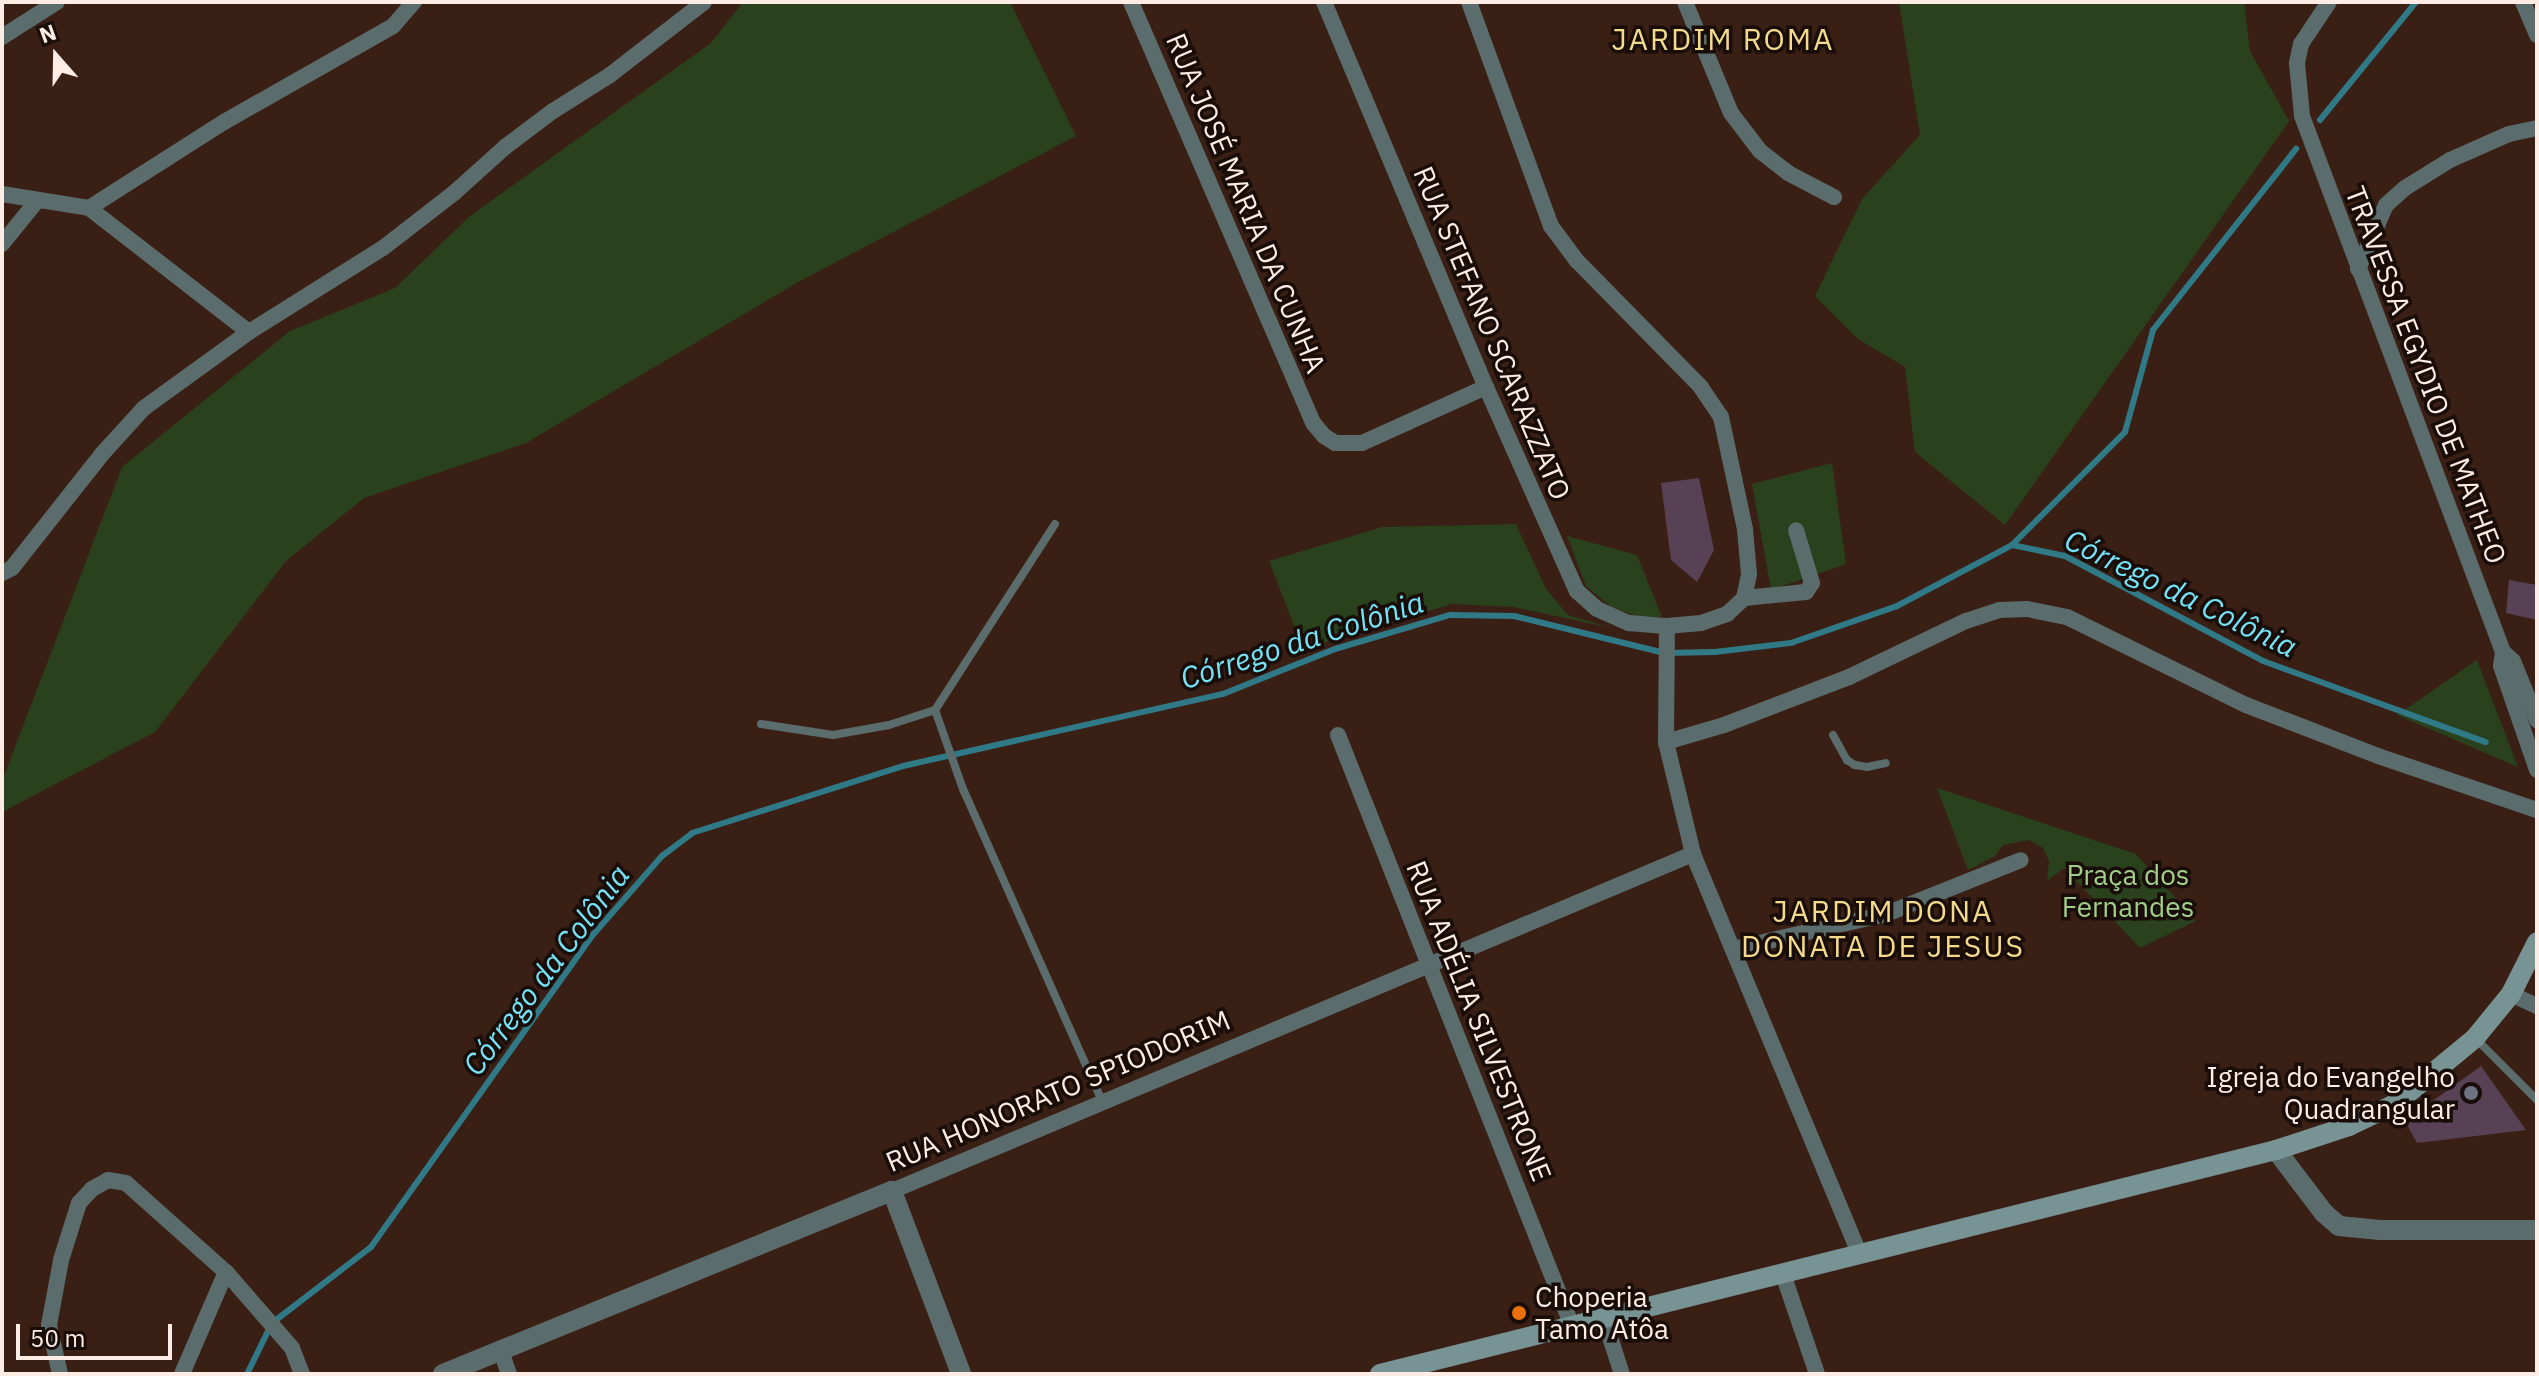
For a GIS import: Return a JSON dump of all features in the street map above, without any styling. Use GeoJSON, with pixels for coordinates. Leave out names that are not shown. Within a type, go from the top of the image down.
{"type":"FeatureCollection","features":[{"type":"Feature","properties":{"kind":"main road"},"geometry":{"type":"LineString","coordinates":[[1380,1374],[1410,1370],[1859,1253],[2276,1150],[2349,1126],[2395,1104],[2475,1038],[2511,994],[2537,942]]}},
{"type":"Feature","properties":{"kind":"street"},"geometry":{"type":"LineString","coordinates":[[2,37],[57,2]]}},
{"type":"Feature","properties":{"kind":"street"},"geometry":{"type":"LineString","coordinates":[[89,208],[224,122],[393,26],[414,2]]}},
{"type":"Feature","properties":{"kind":"street"},"geometry":{"type":"LineString","coordinates":[[2,573],[12,568],[102,454],[144,408],[249,332],[383,248],[454,193],[505,147],[553,111],[610,75],[704,2]]}},
{"type":"Feature","properties":{"kind":"street","name":"RUA JOSÉ MARIA DA CUNHA"},"geometry":{"type":"LineString","coordinates":[[1131,2],[1314,424],[1335,443],[1362,443],[1486,387]]}},
{"type":"Feature","properties":{"kind":"street","name":"RUA STEFANO SCARAZZATO"},"geometry":{"type":"LineString","coordinates":[[1324,2],[1486,387],[1577,591],[1597,609],[1629,623],[1667,634],[1727,614],[1744,598]]}},
{"type":"Feature","properties":{"kind":"street"},"geometry":{"type":"LineString","coordinates":[[1469,2],[1551,226],[1577,261],[1701,387],[1721,417],[1745,529],[1749,574],[1744,598],[1806,592],[1812,583],[1796,530]]}},
{"type":"Feature","properties":{"kind":"street"},"geometry":{"type":"LineString","coordinates":[[1685,2],[1731,113],[1760,151],[1788,173],[1834,197]]}},
{"type":"Feature","properties":{"kind":"street","name":"TRAVESSA EGYDIO DE MATHEO"},"geometry":{"type":"LineString","coordinates":[[2329,2],[2301,44],[2297,63],[2302,116],[2503,652],[2513,661],[2537,720]]}},
{"type":"Feature","properties":{"kind":"street"},"geometry":{"type":"LineString","coordinates":[[2523,2],[2537,35]]}},
{"type":"Feature","properties":{"kind":"street"},"geometry":{"type":"LineString","coordinates":[[2358,269],[2386,205],[2405,188],[2450,160],[2509,134],[2537,128]]}},
{"type":"Feature","properties":{"kind":"street"},"geometry":{"type":"LineString","coordinates":[[2,194],[36,202],[89,208],[249,332]]}},
{"type":"Feature","properties":{"kind":"street"},"geometry":{"type":"LineString","coordinates":[[2,244],[36,202]]}},
{"type":"Feature","properties":{"kind":"street"},"geometry":{"type":"LineString","coordinates":[[1666,742],[1724,725],[1849,677],[1966,621],[1999,610],[2027,609],[2067,617],[2261,711],[2378,756],[2537,810]]}},
{"type":"Feature","properties":{"kind":"street"},"geometry":{"type":"LineString","coordinates":[[1667,634],[1664,692],[1666,742],[1693,854],[1859,1253]]}},
{"type":"Feature","properties":{"kind":"street","name":"TRAVESSA EGYDIO DE MATHEO"},"geometry":{"type":"LineString","coordinates":[[2503,652],[2501,666],[2537,770]]}},
{"type":"Feature","properties":{"kind":"street","name":"RUA ADÉLIA SILVESTRONE"},"geometry":{"type":"LineString","coordinates":[[1338,735],[1572,1326]]}},
{"type":"Feature","properties":{"kind":"street","name":"RUA HONORATO SPIODORIM"},"geometry":{"type":"LineString","coordinates":[[443,1374],[1103,1104],[1693,854]]}},
{"type":"Feature","properties":{"kind":"street"},"geometry":{"type":"LineString","coordinates":[[1733,949],[1886,914],[2021,860]]}},
{"type":"Feature","properties":{"kind":"street"},"geometry":{"type":"LineString","coordinates":[[2511,994],[2537,1006]]}},
{"type":"Feature","properties":{"kind":"street"},"geometry":{"type":"LineString","coordinates":[[2276,1150],[2324,1213],[2339,1226],[2380,1230],[2537,1230]]}},
{"type":"Feature","properties":{"kind":"street"},"geometry":{"type":"LineString","coordinates":[[60,1374],[49,1325],[61,1260],[79,1203],[92,1189],[108,1180],[126,1183],[226,1272],[292,1348],[302,1374]]}},
{"type":"Feature","properties":{"kind":"street"},"geometry":{"type":"LineString","coordinates":[[892,1191],[961,1374]]}},
{"type":"Feature","properties":{"kind":"street"},"geometry":{"type":"LineString","coordinates":[[182,1374],[226,1272]]}},
{"type":"Feature","properties":{"kind":"street"},"geometry":{"type":"LineString","coordinates":[[1783,1274],[1817,1374]]}},
{"type":"Feature","properties":{"kind":"street"},"geometry":{"type":"LineString","coordinates":[[1604,1319],[1622,1374]]}},
{"type":"Feature","properties":{"kind":"street"},"geometry":{"type":"LineString","coordinates":[[501,1351],[509,1374]]}},
{"type":"Feature","properties":{"kind":"lane"},"geometry":{"type":"LineString","coordinates":[[761,724],[833,735],[889,725],[935,710],[1055,524]]}},
{"type":"Feature","properties":{"kind":"lane"},"geometry":{"type":"LineString","coordinates":[[935,710],[963,789],[1103,1104]]}},
{"type":"Feature","properties":{"kind":"lane"},"geometry":{"type":"LineString","coordinates":[[1833,735],[1847,760],[1855,765],[1867,767],[1886,763]]}},
{"type":"Feature","properties":{"kind":"lane"},"geometry":{"type":"LineString","coordinates":[[2475,1038],[2537,1100]]}},
{"type":"Feature","properties":{"kind":"green space"},"geometry":{"type":"Polygon","coordinates":[[[743,2],[1010,2],[1076,136],[800,281],[526,443],[364,498],[286,561],[155,732],[2,812],[2,781],[122,467],[290,331],[395,288],[470,216],[711,43],[743,2]]]}},
{"type":"Feature","properties":{"kind":"green space"},"geometry":{"type":"Polygon","coordinates":[[[1899,2],[2244,2],[2250,51],[2289,121],[2005,525],[1915,452],[1905,367],[1858,339],[1815,296],[1862,199],[1920,135],[1899,2]]]}},
{"type":"Feature","properties":{"kind":"green space"},"geometry":{"type":"Polygon","coordinates":[[[1832,463],[1846,564],[1771,590],[1752,484],[1832,463]]]}},
{"type":"Feature","properties":{"kind":"green space"},"geometry":{"type":"Polygon","coordinates":[[[1516,524],[1546,589],[1568,615],[1612,628],[1513,607],[1452,604],[1303,649],[1269,561],[1382,527],[1516,524]]]}},
{"type":"Feature","properties":{"kind":"green space"},"geometry":{"type":"Polygon","coordinates":[[[1567,536],[1637,555],[1662,617],[1639,617],[1610,606],[1586,586],[1567,536]]]}},
{"type":"Feature","properties":{"kind":"green space"},"geometry":{"type":"Polygon","coordinates":[[[2477,660],[2518,767],[2397,715],[2477,660]]]}},
{"type":"Feature","properties":{"kind":"green space","name":"Praça dos Fernandes"},"geometry":{"type":"Polygon","coordinates":[[[1937,788],[2136,854],[2196,921],[2140,948],[2064,868],[2047,881],[2049,861],[2043,848],[2029,840],[2003,845],[1995,856],[1968,870],[1937,788]]]}},
{"type":"Feature","properties":{"kind":"building"},"geometry":{"type":"Polygon","coordinates":[[[1699,478],[1714,550],[1697,582],[1671,560],[1661,483],[1699,478]]]}},
{"type":"Feature","properties":{"kind":"building"},"geometry":{"type":"Polygon","coordinates":[[[2509,580],[2537,585],[2537,620],[2506,613],[2509,580]]]}},
{"type":"Feature","properties":{"kind":"building","name":"Igreja do Evangelho Quadrangular"},"geometry":{"type":"Polygon","coordinates":[[[2481,1066],[2526,1130],[2417,1143],[2405,1121],[2481,1066]]]}},
{"type":"Feature","properties":{"kind":"waterway"},"geometry":{"type":"LineString","coordinates":[[2320,120],[2416,2]]}},
{"type":"Feature","properties":{"kind":"waterway"},"geometry":{"type":"LineString","coordinates":[[2012,545],[2125,432],[2153,330],[2296,149]]}},
{"type":"Feature","properties":{"kind":"waterway","name":"Córrego da Colônia"},"geometry":{"type":"LineString","coordinates":[[247,1374],[272,1323],[371,1247],[591,937],[662,856],[692,833],[903,766],[1223,694],[1335,649],[1450,615],[1514,616],[1665,653],[1715,652],[1791,643],[1897,606],[2012,545],[2065,556],[2263,661],[2486,742]]}},
{"type":"Feature","properties":{"kind":"place","name":"Igreja do Evangelho Quadrangular"},"geometry":{"type":"Point","coordinates":[2471,1093]}},
{"type":"Feature","properties":{"kind":"place","name":"Choperia Tamo Atôa"},"geometry":{"type":"Point","coordinates":[1519,1313]}},
{"type":"Feature","properties":{"kind":"district","name":"JARDIM ROMA"},"geometry":{"type":"Point","coordinates":[1723,39]}},
{"type":"Feature","properties":{"kind":"district","name":"JARDIM DONA DONATA DE JESUS"},"geometry":{"type":"Point","coordinates":[1883,928]}}]}
